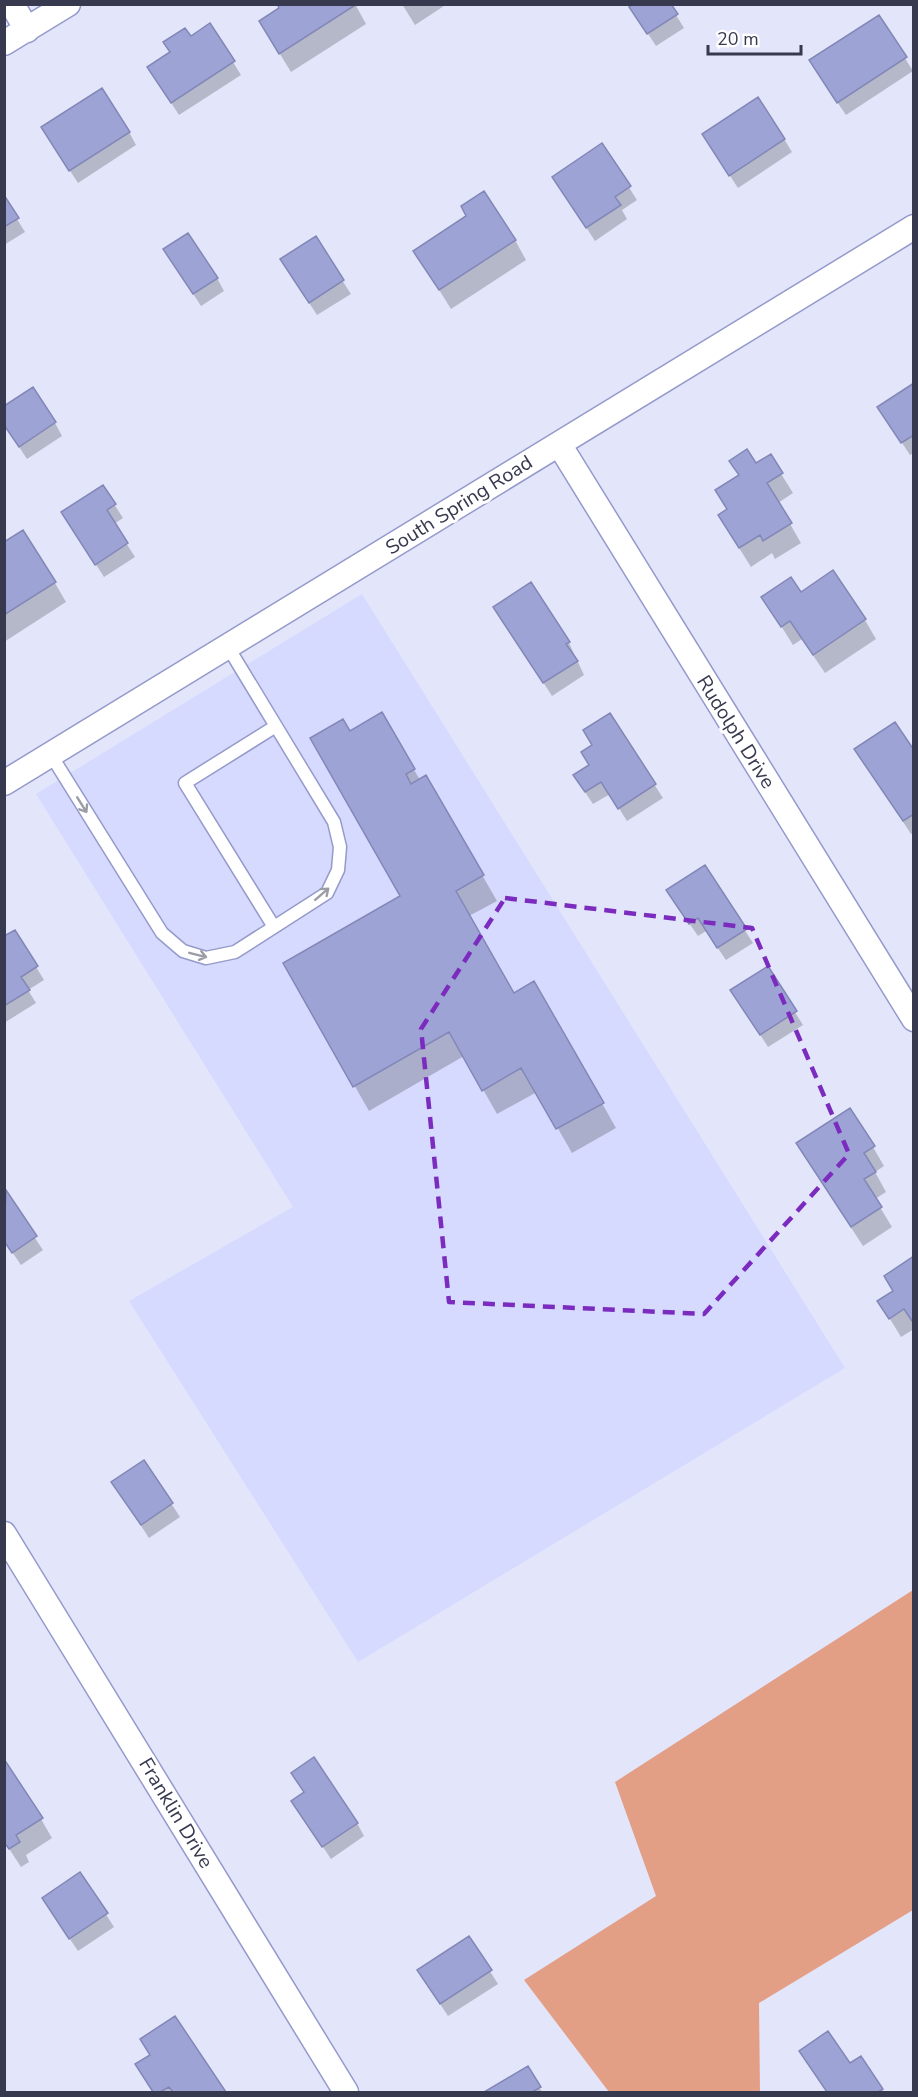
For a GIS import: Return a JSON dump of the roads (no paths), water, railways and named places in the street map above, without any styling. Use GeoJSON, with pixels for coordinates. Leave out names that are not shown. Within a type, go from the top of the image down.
{"type":"FeatureCollection","features":[{"type":"Feature","properties":{"kind":"street"},"geometry":{"type":"LineString","coordinates":[[12,4],[27,30]]}},
{"type":"Feature","properties":{"kind":"street"},"geometry":{"type":"LineString","coordinates":[[4,43],[68,4]]}},
{"type":"Feature","properties":{"kind":"street","name":"South Spring Road"},"geometry":{"type":"LineString","coordinates":[[4,783],[914,227]]}},
{"type":"Feature","properties":{"kind":"street","name":"Rudolph Drive"},"geometry":{"type":"LineString","coordinates":[[559,444],[914,1019]]}},
{"type":"Feature","properties":{"kind":"street","name":"Franklin Drive"},"geometry":{"type":"LineString","coordinates":[[4,1534],[346,2092]]}},
{"type":"Feature","properties":{"kind":"lane"},"geometry":{"type":"LineString","coordinates":[[51,755],[162,933],[183,951],[206,958],[235,952],[327,893],[338,870],[340,847],[334,822],[228,646]]}},
{"type":"Feature","properties":{"kind":"lane"},"geometry":{"type":"LineString","coordinates":[[274,927],[185,783],[276,726]]}}]}
